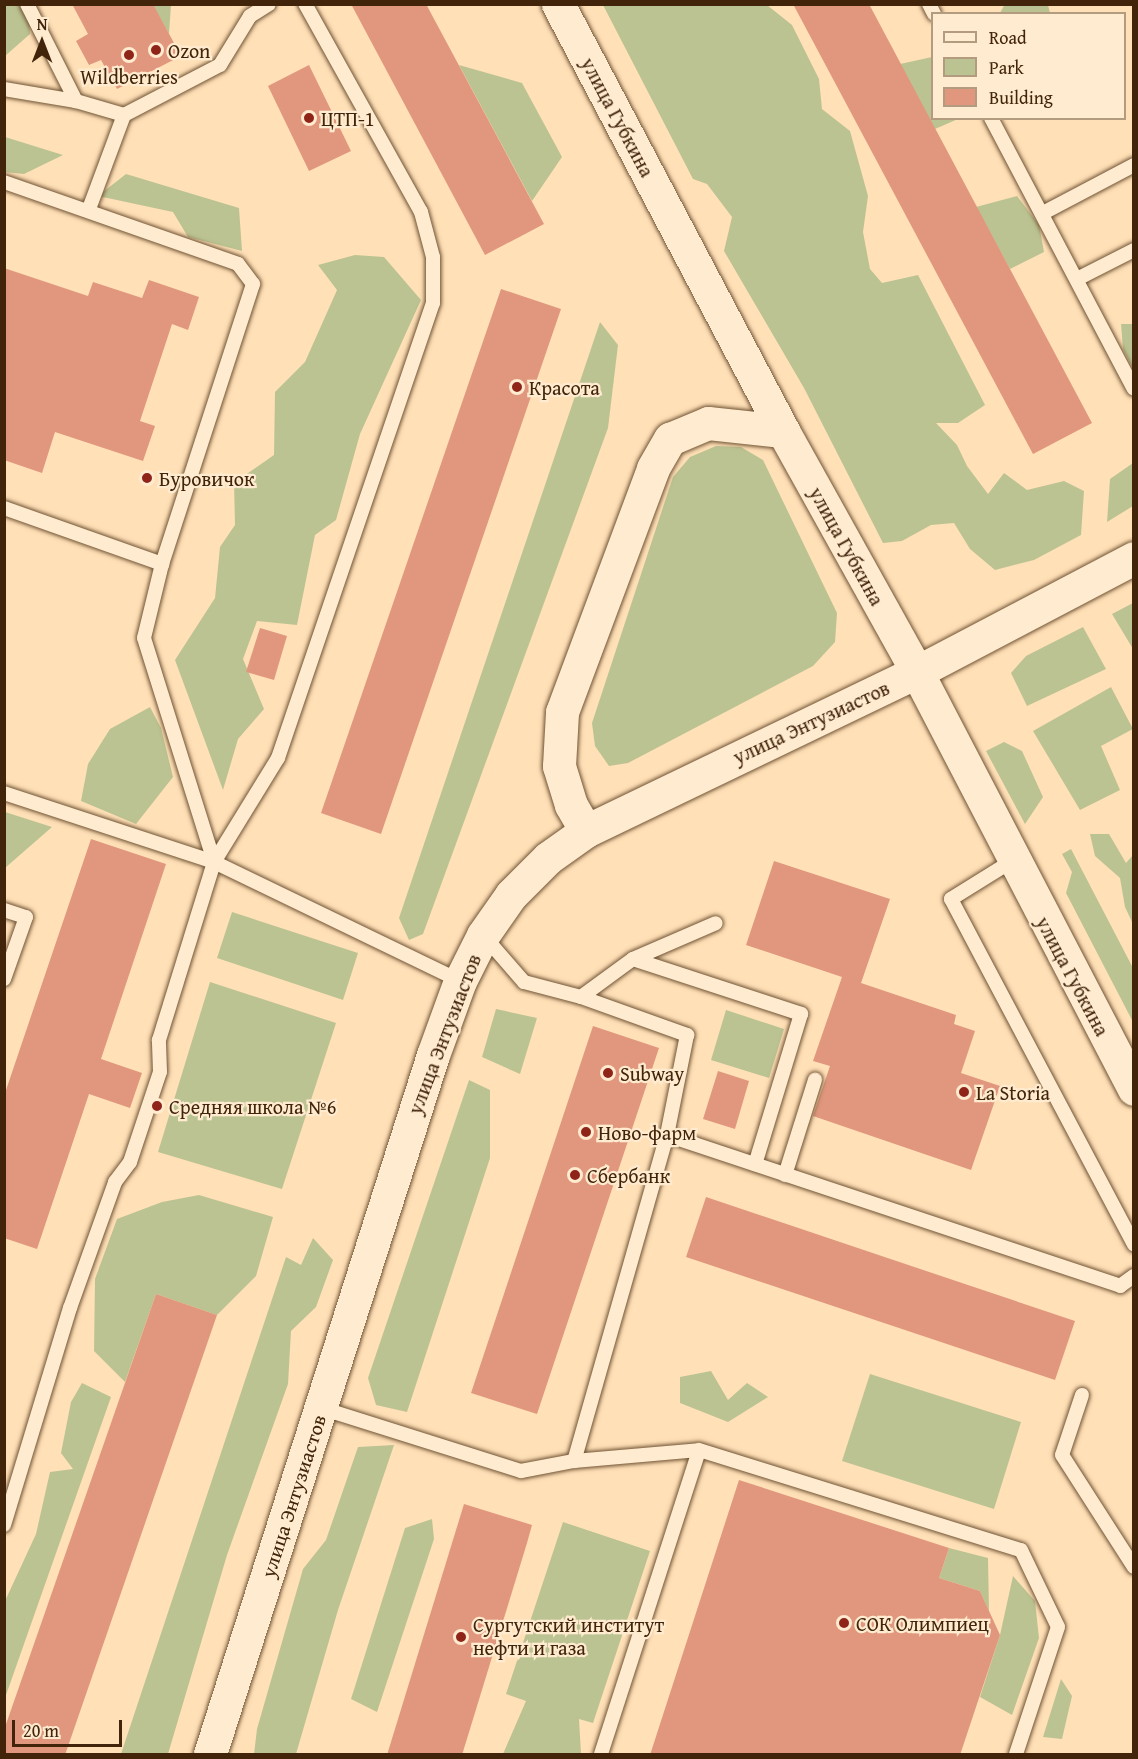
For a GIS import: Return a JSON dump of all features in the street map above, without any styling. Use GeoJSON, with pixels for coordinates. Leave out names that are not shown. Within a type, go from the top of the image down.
{"type":"FeatureCollection","features":[{"type":"Feature","properties":{"kind":"main road","name":"улица Губкина"},"geometry":{"type":"LineString","coordinates":[[558,4],[783,431],[917,672],[1012,861],[1134,1089]]}},
{"type":"Feature","properties":{"kind":"main road"},"geometry":{"type":"LineString","coordinates":[[586,831],[571,805],[559,766],[562,712],[653,468],[670,439],[708,423],[783,431]]}},
{"type":"Feature","properties":{"kind":"main road","name":"улица Энтузиастов"},"geometry":{"type":"LineString","coordinates":[[210,1755],[383,1205],[460,981],[483,935],[511,895],[548,858],[586,831],[917,672],[1134,558]]}},
{"type":"Feature","properties":{"kind":"lane"},"geometry":{"type":"LineString","coordinates":[[27,4],[76,101]]}},
{"type":"Feature","properties":{"kind":"lane"},"geometry":{"type":"LineString","coordinates":[[89,209],[124,115],[220,65],[250,16],[269,4]]}},
{"type":"Feature","properties":{"kind":"lane"},"geometry":{"type":"LineString","coordinates":[[4,1525],[70,1308],[115,1182],[130,1162],[160,1072],[159,1040],[214,862],[278,758],[433,303],[433,256],[421,212],[305,4]]}},
{"type":"Feature","properties":{"kind":"lane"},"geometry":{"type":"LineString","coordinates":[[4,89],[76,101],[124,115]]}},
{"type":"Feature","properties":{"kind":"lane"},"geometry":{"type":"LineString","coordinates":[[992,120],[1134,389]]}},
{"type":"Feature","properties":{"kind":"lane"},"geometry":{"type":"LineString","coordinates":[[1043,213],[1134,165]]}},
{"type":"Feature","properties":{"kind":"lane"},"geometry":{"type":"LineString","coordinates":[[4,182],[89,209],[238,264],[253,284],[162,564],[144,638],[214,862]]}},
{"type":"Feature","properties":{"kind":"lane"},"geometry":{"type":"LineString","coordinates":[[1077,279],[1134,250]]}},
{"type":"Feature","properties":{"kind":"lane"},"geometry":{"type":"LineString","coordinates":[[4,508],[162,564]]}},
{"type":"Feature","properties":{"kind":"lane"},"geometry":{"type":"LineString","coordinates":[[4,793],[214,862],[460,981]]}},
{"type":"Feature","properties":{"kind":"lane"},"geometry":{"type":"LineString","coordinates":[[1012,861],[951,899],[1134,1244]]}},
{"type":"Feature","properties":{"kind":"lane"},"geometry":{"type":"LineString","coordinates":[[4,910],[26,917],[4,980]]}},
{"type":"Feature","properties":{"kind":"lane"},"geometry":{"type":"LineString","coordinates":[[581,997],[633,959],[716,923]]}},
{"type":"Feature","properties":{"kind":"lane"},"geometry":{"type":"LineString","coordinates":[[483,935],[524,982],[581,997],[687,1035],[667,1135],[574,1461]]}},
{"type":"Feature","properties":{"kind":"lane"},"geometry":{"type":"LineString","coordinates":[[633,959],[801,1014],[754,1164]]}},
{"type":"Feature","properties":{"kind":"lane"},"geometry":{"type":"LineString","coordinates":[[785,1175],[815,1080]]}},
{"type":"Feature","properties":{"kind":"lane"},"geometry":{"type":"LineString","coordinates":[[667,1135],[1120,1286],[1134,1276]]}},
{"type":"Feature","properties":{"kind":"lane"},"geometry":{"type":"LineString","coordinates":[[1082,1395],[1062,1455],[1134,1567]]}},
{"type":"Feature","properties":{"kind":"lane"},"geometry":{"type":"LineString","coordinates":[[321,1408],[521,1471],[574,1461],[699,1450],[1021,1550],[1058,1627],[1016,1755]]}},
{"type":"Feature","properties":{"kind":"lane"},"geometry":{"type":"LineString","coordinates":[[600,1755],[699,1450]]}},
{"type":"Feature","properties":{"kind":"green space"},"geometry":{"type":"Polygon","coordinates":[[[1005,4],[1048,5],[1050,12],[1001,12],[1005,4]]]}},
{"type":"Feature","properties":{"kind":"green space"},"geometry":{"type":"Polygon","coordinates":[[[5,5],[28,5],[30,34],[5,56],[5,5]]]}},
{"type":"Feature","properties":{"kind":"green space"},"geometry":{"type":"Polygon","coordinates":[[[153,5],[171,5],[169,34],[153,5]]]}},
{"type":"Feature","properties":{"kind":"green space"},"geometry":{"type":"Polygon","coordinates":[[[603,5],[767,5],[792,25],[819,79],[822,109],[850,131],[868,196],[863,232],[870,269],[882,283],[918,275],[985,405],[958,423],[936,423],[957,445],[967,466],[988,494],[1004,473],[1027,490],[1064,481],[1084,491],[1081,535],[1034,560],[995,570],[970,549],[954,523],[931,525],[902,541],[883,543],[804,388],[724,251],[732,217],[707,184],[693,179],[603,5]]]}},
{"type":"Feature","properties":{"kind":"green space"},"geometry":{"type":"Polygon","coordinates":[[[931,57],[931,120],[956,120],[935,129],[900,64],[931,57]]]}},
{"type":"Feature","properties":{"kind":"green space"},"geometry":{"type":"Polygon","coordinates":[[[459,65],[522,83],[562,157],[532,201],[459,65]]]}},
{"type":"Feature","properties":{"kind":"green space"},"geometry":{"type":"Polygon","coordinates":[[[5,137],[63,155],[24,174],[5,172],[5,137]]]}},
{"type":"Feature","properties":{"kind":"green space"},"geometry":{"type":"Polygon","coordinates":[[[126,174],[239,208],[242,251],[188,237],[173,212],[98,196],[126,174]]]}},
{"type":"Feature","properties":{"kind":"green space"},"geometry":{"type":"Polygon","coordinates":[[[1017,196],[1039,225],[1044,252],[1010,269],[976,207],[1017,196]]]}},
{"type":"Feature","properties":{"kind":"green space"},"geometry":{"type":"Polygon","coordinates":[[[355,255],[384,257],[421,300],[360,434],[336,520],[315,535],[297,625],[257,621],[243,659],[264,709],[238,739],[223,790],[175,660],[215,598],[220,547],[235,525],[234,483],[274,455],[275,392],[305,362],[337,290],[318,265],[355,255]]]}},
{"type":"Feature","properties":{"kind":"green space"},"geometry":{"type":"Polygon","coordinates":[[[600,322],[618,345],[608,428],[423,934],[409,940],[399,918],[600,322]]]}},
{"type":"Feature","properties":{"kind":"green space"},"geometry":{"type":"Polygon","coordinates":[[[1121,324],[1133,324],[1133,369],[1123,349],[1121,324]]]}},
{"type":"Feature","properties":{"kind":"green space"},"geometry":{"type":"Polygon","coordinates":[[[716,446],[741,447],[763,460],[837,613],[835,642],[813,666],[628,763],[609,766],[595,746],[592,723],[673,477],[690,457],[716,446]]]}},
{"type":"Feature","properties":{"kind":"green space"},"geometry":{"type":"Polygon","coordinates":[[[1133,463],[1133,506],[1107,522],[1110,479],[1133,463]]]}},
{"type":"Feature","properties":{"kind":"green space"},"geometry":{"type":"Polygon","coordinates":[[[1133,603],[1133,649],[1112,614],[1133,603]]]}},
{"type":"Feature","properties":{"kind":"green space"},"geometry":{"type":"Polygon","coordinates":[[[1083,627],[1106,669],[1027,706],[1011,673],[1026,656],[1083,627]]]}},
{"type":"Feature","properties":{"kind":"green space"},"geometry":{"type":"Polygon","coordinates":[[[1111,687],[1133,729],[1101,746],[1120,790],[1080,810],[1033,731],[1111,687]]]}},
{"type":"Feature","properties":{"kind":"green space"},"geometry":{"type":"Polygon","coordinates":[[[150,707],[161,728],[173,777],[136,824],[81,801],[88,764],[110,729],[150,707]]]}},
{"type":"Feature","properties":{"kind":"green space"},"geometry":{"type":"Polygon","coordinates":[[[1004,742],[1022,751],[1043,797],[1025,824],[986,751],[1004,742]]]}},
{"type":"Feature","properties":{"kind":"green space"},"geometry":{"type":"Polygon","coordinates":[[[4,812],[52,827],[5,868],[4,812]]]}},
{"type":"Feature","properties":{"kind":"green space"},"geometry":{"type":"Polygon","coordinates":[[[1090,834],[1109,834],[1126,863],[1133,855],[1133,924],[1125,907],[1120,878],[1095,856],[1090,834]]]}},
{"type":"Feature","properties":{"kind":"green space"},"geometry":{"type":"Polygon","coordinates":[[[1071,849],[1133,968],[1133,1022],[1066,893],[1072,872],[1062,854],[1071,849]]]}},
{"type":"Feature","properties":{"kind":"green space"},"geometry":{"type":"Polygon","coordinates":[[[232,912],[358,953],[343,1000],[217,958],[232,912]]]}},
{"type":"Feature","properties":{"kind":"green space"},"geometry":{"type":"Polygon","coordinates":[[[210,982],[336,1023],[282,1189],[158,1152],[210,982]]]}},
{"type":"Feature","properties":{"kind":"green space"},"geometry":{"type":"Polygon","coordinates":[[[496,1009],[537,1018],[520,1074],[482,1057],[496,1009]]]}},
{"type":"Feature","properties":{"kind":"green space"},"geometry":{"type":"Polygon","coordinates":[[[726,1010],[784,1029],[769,1078],[711,1060],[726,1010]]]}},
{"type":"Feature","properties":{"kind":"green space"},"geometry":{"type":"Polygon","coordinates":[[[469,1080],[490,1090],[490,1158],[407,1412],[376,1405],[368,1378],[469,1080]]]}},
{"type":"Feature","properties":{"kind":"green space"},"geometry":{"type":"Polygon","coordinates":[[[199,1195],[273,1217],[256,1276],[217,1315],[156,1294],[125,1382],[94,1351],[95,1279],[117,1219],[162,1202],[199,1195]]]}},
{"type":"Feature","properties":{"kind":"green space"},"geometry":{"type":"Polygon","coordinates":[[[313,1238],[333,1260],[316,1307],[291,1331],[288,1384],[227,1555],[168,1754],[121,1754],[286,1257],[301,1265],[313,1238]]]}},
{"type":"Feature","properties":{"kind":"green space"},"geometry":{"type":"Polygon","coordinates":[[[711,1371],[728,1400],[747,1383],[768,1397],[728,1422],[680,1403],[680,1377],[711,1371]]]}},
{"type":"Feature","properties":{"kind":"green space"},"geometry":{"type":"Polygon","coordinates":[[[870,1374],[1021,1422],[994,1509],[842,1461],[870,1374]]]}},
{"type":"Feature","properties":{"kind":"green space"},"geometry":{"type":"Polygon","coordinates":[[[82,1383],[111,1397],[5,1698],[5,1601],[36,1534],[50,1472],[73,1469],[61,1453],[71,1402],[82,1383]]]}},
{"type":"Feature","properties":{"kind":"green space"},"geometry":{"type":"Polygon","coordinates":[[[394,1445],[338,1610],[296,1754],[254,1754],[257,1729],[303,1569],[326,1540],[358,1447],[394,1445]]]}},
{"type":"Feature","properties":{"kind":"green space"},"geometry":{"type":"Polygon","coordinates":[[[432,1519],[434,1539],[377,1712],[351,1699],[405,1528],[432,1519]]]}},
{"type":"Feature","properties":{"kind":"green space"},"geometry":{"type":"Polygon","coordinates":[[[563,1522],[650,1551],[593,1723],[579,1719],[581,1754],[503,1754],[526,1701],[506,1694],[563,1522]]]}},
{"type":"Feature","properties":{"kind":"green space"},"geometry":{"type":"Polygon","coordinates":[[[949,1548],[988,1558],[989,1611],[980,1591],[939,1578],[949,1548]]]}},
{"type":"Feature","properties":{"kind":"green space"},"geometry":{"type":"Polygon","coordinates":[[[1013,1576],[1035,1601],[1039,1638],[1012,1715],[980,1697],[1000,1635],[1013,1576]]]}},
{"type":"Feature","properties":{"kind":"green space"},"geometry":{"type":"Polygon","coordinates":[[[1061,1679],[1072,1696],[1062,1739],[1043,1737],[1061,1679]]]}},
{"type":"Feature","properties":{"kind":"building"},"geometry":{"type":"Polygon","coordinates":[[[72,4],[153,4],[181,56],[117,89],[101,60],[89,65],[76,41],[88,34],[72,4]]]}},
{"type":"Feature","properties":{"kind":"building"},"geometry":{"type":"Polygon","coordinates":[[[351,4],[426,4],[544,224],[485,255],[351,4]]]}},
{"type":"Feature","properties":{"kind":"building"},"geometry":{"type":"Polygon","coordinates":[[[793,4],[869,4],[1092,423],[1033,454],[793,4]]]}},
{"type":"Feature","properties":{"kind":"building","name":"ЦТП-1"},"geometry":{"type":"Polygon","coordinates":[[[309,65],[351,151],[309,171],[268,86],[309,65]]]}},
{"type":"Feature","properties":{"kind":"building"},"geometry":{"type":"Polygon","coordinates":[[[4,268],[88,296],[93,282],[142,298],[149,280],[199,297],[188,330],[172,324],[140,421],[155,426],[143,461],[55,432],[42,473],[4,460],[4,268]]]}},
{"type":"Feature","properties":{"kind":"building"},"geometry":{"type":"Polygon","coordinates":[[[501,289],[561,309],[381,834],[321,813],[501,289]]]}},
{"type":"Feature","properties":{"kind":"building"},"geometry":{"type":"Polygon","coordinates":[[[260,628],[287,636],[274,680],[246,672],[260,628]]]}},
{"type":"Feature","properties":{"kind":"building"},"geometry":{"type":"Polygon","coordinates":[[[91,839],[166,864],[101,1059],[142,1073],[130,1108],[89,1094],[37,1249],[4,1238],[4,1096],[91,839]]]}},
{"type":"Feature","properties":{"kind":"building"},"geometry":{"type":"Polygon","coordinates":[[[774,861],[890,899],[861,983],[956,1015],[954,1024],[975,1031],[961,1073],[1000,1086],[971,1170],[813,1116],[830,1066],[813,1061],[842,977],[746,945],[774,861]]]}},
{"type":"Feature","properties":{"kind":"building"},"geometry":{"type":"Polygon","coordinates":[[[593,1026],[659,1048],[537,1414],[471,1393],[593,1026]]]}},
{"type":"Feature","properties":{"kind":"building"},"geometry":{"type":"Polygon","coordinates":[[[718,1071],[749,1081],[735,1129],[703,1119],[718,1071]]]}},
{"type":"Feature","properties":{"kind":"building"},"geometry":{"type":"Polygon","coordinates":[[[706,1197],[1075,1321],[1055,1380],[686,1257],[706,1197]]]}},
{"type":"Feature","properties":{"kind":"building"},"geometry":{"type":"Polygon","coordinates":[[[156,1294],[217,1315],[65,1755],[4,1755],[4,1730],[156,1294]]]}},
{"type":"Feature","properties":{"kind":"building","name":"СОК Олимпиец"},"geometry":{"type":"Polygon","coordinates":[[[739,1480],[949,1548],[939,1578],[980,1591],[1000,1635],[960,1755],[650,1755],[739,1480]]]}},
{"type":"Feature","properties":{"kind":"building","name":"Сургутский институт нефти и газа"},"geometry":{"type":"Polygon","coordinates":[[[464,1504],[532,1525],[462,1755],[387,1755],[464,1504]]]}},
{"type":"Feature","properties":{"kind":"place","name":"Ozon"},"geometry":{"type":"Point","coordinates":[156,50]}},
{"type":"Feature","properties":{"kind":"place","name":"Wildberries"},"geometry":{"type":"Point","coordinates":[129,55]}},
{"type":"Feature","properties":{"kind":"place","name":"ЦТП-1"},"geometry":{"type":"Point","coordinates":[309,118]}},
{"type":"Feature","properties":{"kind":"place","name":"Красота"},"geometry":{"type":"Point","coordinates":[517,387]}},
{"type":"Feature","properties":{"kind":"place","name":"Буровичок"},"geometry":{"type":"Point","coordinates":[147,478]}},
{"type":"Feature","properties":{"kind":"place","name":"Subway"},"geometry":{"type":"Point","coordinates":[608,1073]}},
{"type":"Feature","properties":{"kind":"place","name":"La Storia"},"geometry":{"type":"Point","coordinates":[964,1092]}},
{"type":"Feature","properties":{"kind":"place","name":"Средняя школа №6"},"geometry":{"type":"Point","coordinates":[157,1106]}},
{"type":"Feature","properties":{"kind":"place","name":"Ново-фарм"},"geometry":{"type":"Point","coordinates":[586,1132]}},
{"type":"Feature","properties":{"kind":"place","name":"Сбербанк"},"geometry":{"type":"Point","coordinates":[575,1175]}},
{"type":"Feature","properties":{"kind":"place","name":"СОК Олимпиец"},"geometry":{"type":"Point","coordinates":[844,1623]}},
{"type":"Feature","properties":{"kind":"place","name":"Сургутский институт нефти и газа"},"geometry":{"type":"Point","coordinates":[461,1637]}}]}
